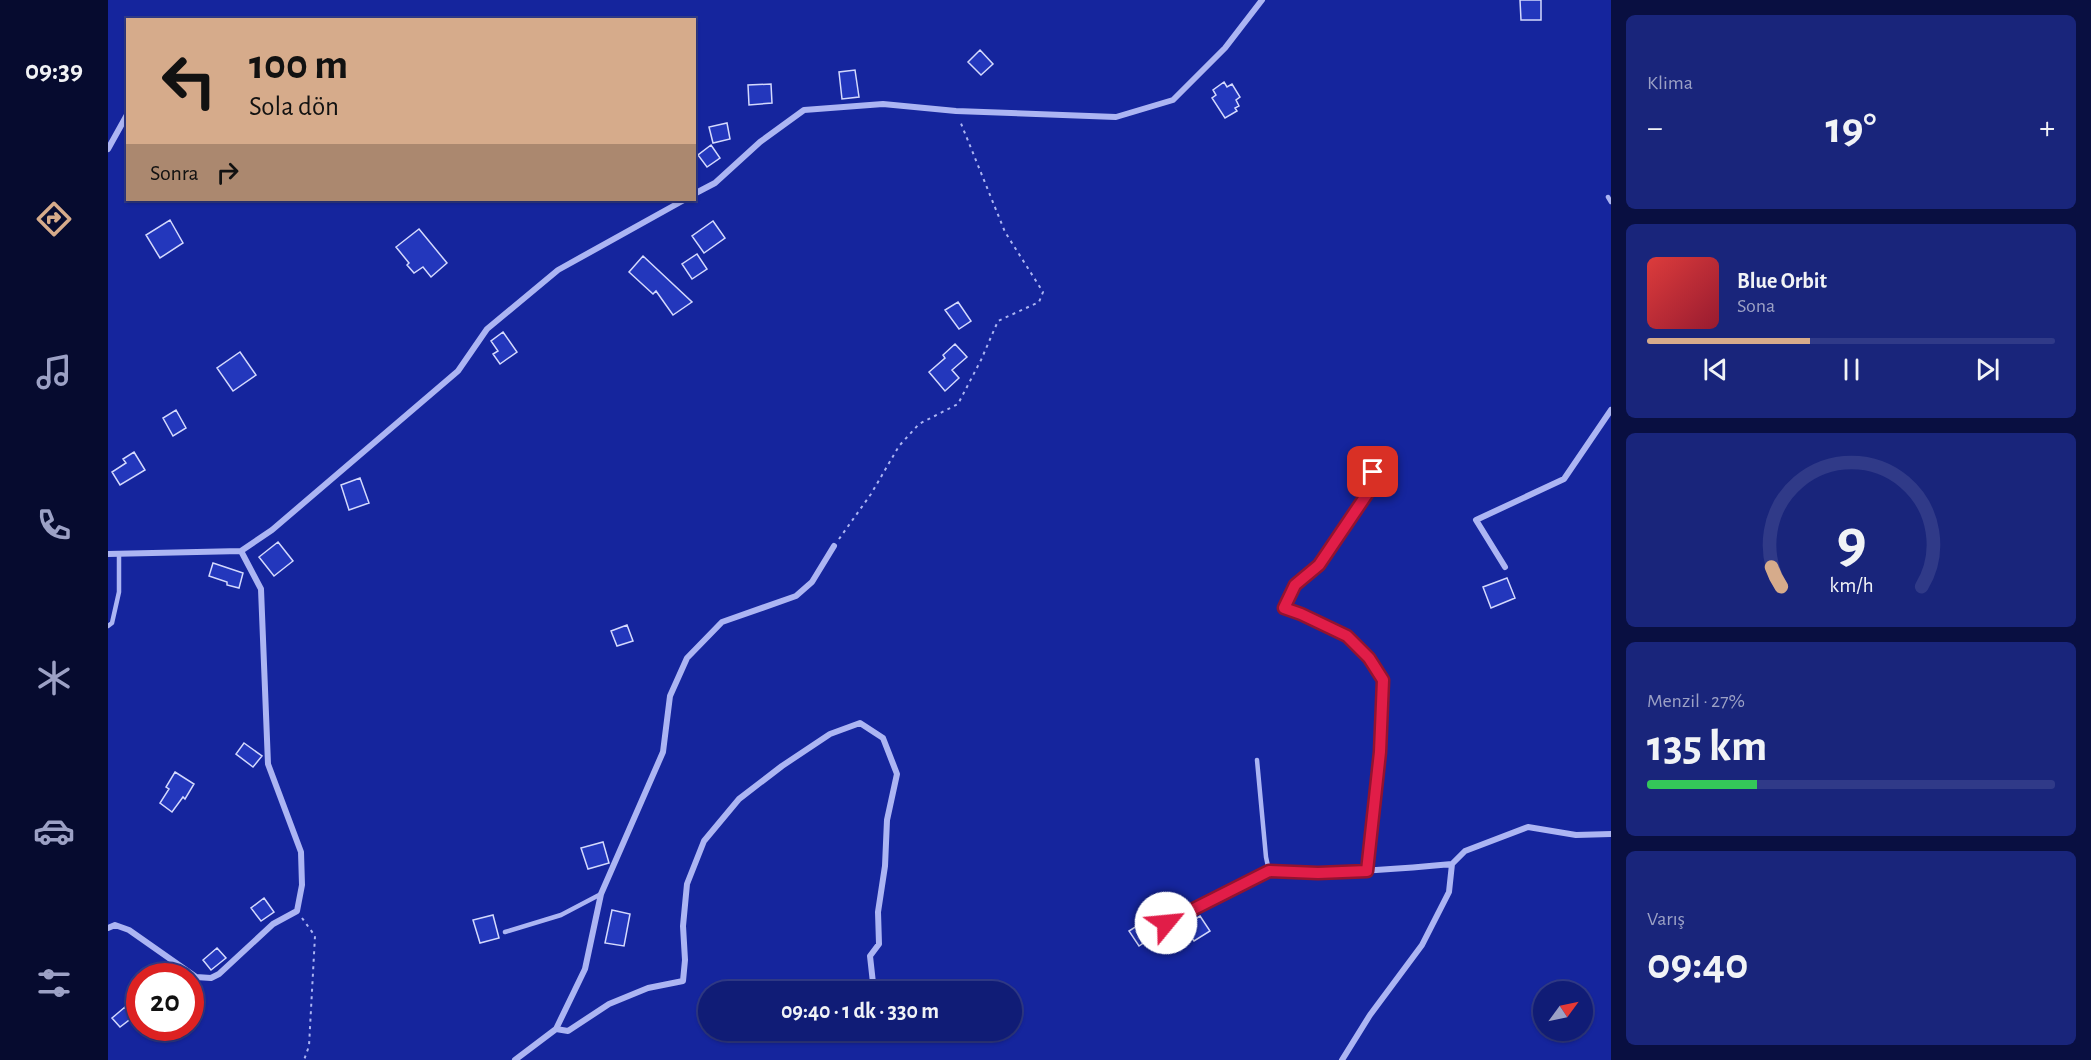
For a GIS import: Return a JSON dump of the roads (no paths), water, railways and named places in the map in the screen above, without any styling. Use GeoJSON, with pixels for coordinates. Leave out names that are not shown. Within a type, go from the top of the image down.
{"type":"FeatureCollection","features":[{"type":"Feature","properties":{"kind":"street"},"geometry":{"type":"LineString","coordinates":[[696,193],[715,183],[760,142],[804,110],[883,104],[956,111],[1116,117],[1173,100],[1225,48],[1262,0]]}},
{"type":"Feature","properties":{"kind":"street"},"geometry":{"type":"LineString","coordinates":[[108,149],[126,117]]}},
{"type":"Feature","properties":{"kind":"street"},"geometry":{"type":"LineString","coordinates":[[108,554],[241,551],[281,523],[458,371],[487,329],[558,270],[682,201]]}},
{"type":"Feature","properties":{"kind":"street"},"geometry":{"type":"LineString","coordinates":[[1505,567],[1476,520],[1564,479],[1611,410]]}},
{"type":"Feature","properties":{"kind":"street"},"geometry":{"type":"LineString","coordinates":[[1367,871],[1380,752],[1383,680],[1369,658],[1347,636],[1284,608],[1295,585],[1319,565],[1367,494],[1379,451]]}},
{"type":"Feature","properties":{"kind":"street"},"geometry":{"type":"LineString","coordinates":[[516,1060],[555,1029],[585,969],[601,894],[663,752],[670,696],[687,658],[722,622],[796,596],[812,582],[834,546]]}},
{"type":"Feature","properties":{"kind":"street"},"geometry":{"type":"LineString","coordinates":[[108,928],[115,925],[129,930],[196,977],[211,978],[219,974],[273,924],[297,911],[302,885],[301,852],[268,764],[261,589],[241,551]]}},
{"type":"Feature","properties":{"kind":"street"},"geometry":{"type":"LineString","coordinates":[[555,1029],[568,1031],[609,1004],[648,988],[683,981],[686,960],[683,926],[687,884],[704,841],[739,799],[773,773],[830,734],[860,723],[883,738],[897,774],[887,820],[885,866],[878,912],[879,944],[870,956],[873,981]]}},
{"type":"Feature","properties":{"kind":"street"},"geometry":{"type":"LineString","coordinates":[[1342,1060],[1370,1016],[1422,945],[1449,892],[1452,864],[1465,851],[1528,826],[1576,835],[1611,834]]}},
{"type":"Feature","properties":{"kind":"street"},"geometry":{"type":"LineString","coordinates":[[1269,871],[1318,873],[1452,864]]}},
{"type":"Feature","properties":{"kind":"lane"},"geometry":{"type":"LineString","coordinates":[[108,626],[112,623],[119,592],[119,554]]}},
{"type":"Feature","properties":{"kind":"lane"},"geometry":{"type":"LineString","coordinates":[[1166,923],[1269,871],[1257,760]]}},
{"type":"Feature","properties":{"kind":"lane"},"geometry":{"type":"LineString","coordinates":[[505,932],[561,915],[601,894]]}}]}
